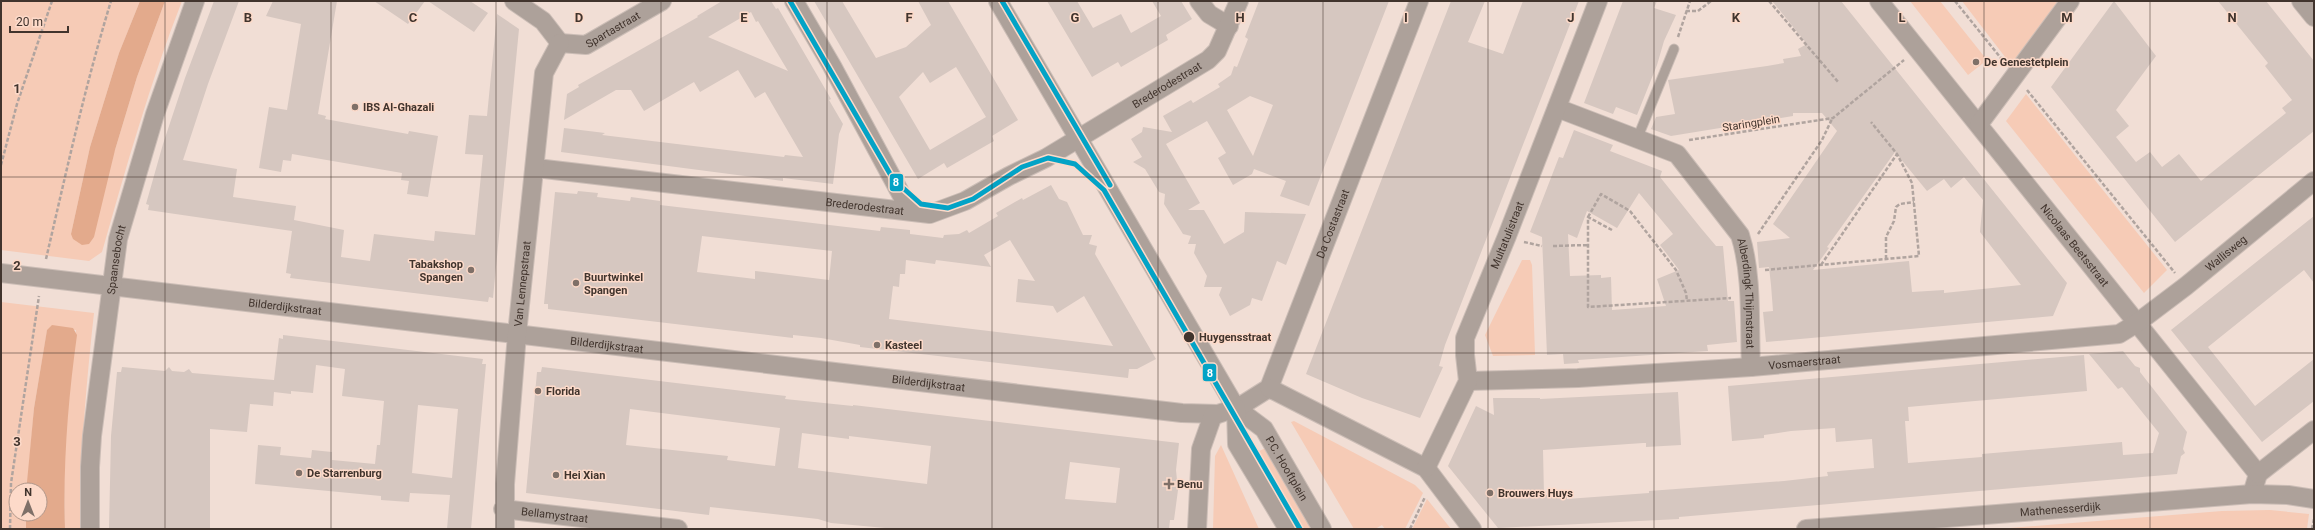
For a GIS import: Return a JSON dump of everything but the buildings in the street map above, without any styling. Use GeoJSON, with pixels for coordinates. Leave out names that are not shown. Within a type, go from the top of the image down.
{"type":"FeatureCollection","features":[{"type":"Feature","properties":{"kind":"street","name":"Spaansebocht"},"geometry":{"type":"LineString","coordinates":[[90,529],[90,467],[110,286],[118,239],[137,170],[195,1]]}},
{"type":"Feature","properties":{"kind":"street"},"geometry":{"type":"LineString","coordinates":[[514,1],[543,21],[560,43]]}},
{"type":"Feature","properties":{"kind":"street","name":"Spartastraat"},"geometry":{"type":"LineString","coordinates":[[560,43],[586,45],[662,1]]}},
{"type":"Feature","properties":{"kind":"street"},"geometry":{"type":"LineString","coordinates":[[794,1],[832,66],[910,212]]}},
{"type":"Feature","properties":{"kind":"street"},"geometry":{"type":"LineString","coordinates":[[998,1],[1236,408],[1237,444],[1288,529]]}},
{"type":"Feature","properties":{"kind":"street"},"geometry":{"type":"LineString","coordinates":[[1199,1],[1209,14],[1229,26]]}},
{"type":"Feature","properties":{"kind":"street","name":"Brederodestraat"},"geometry":{"type":"LineString","coordinates":[[536,168],[930,214],[965,201],[1009,176],[1046,158],[1208,60],[1217,51],[1239,1]]}},
{"type":"Feature","properties":{"kind":"street","name":"Da Costastraat"},"geometry":{"type":"LineString","coordinates":[[1269,388],[1419,1]]}},
{"type":"Feature","properties":{"kind":"street","name":"Multatulistraat"},"geometry":{"type":"LineString","coordinates":[[1468,381],[1464,356],[1465,338],[1598,1]]}},
{"type":"Feature","properties":{"kind":"street","name":"Nicolaas Beetsstraat"},"geometry":{"type":"LineString","coordinates":[[1879,1],[1916,50],[1979,124],[2258,474]]}},
{"type":"Feature","properties":{"kind":"street"},"geometry":{"type":"LineString","coordinates":[[1979,124],[2070,1]]}},
{"type":"Feature","properties":{"kind":"street"},"geometry":{"type":"LineString","coordinates":[[2301,1],[2314,17]]}},
{"type":"Feature","properties":{"kind":"street","name":"Van Lennepstraat"},"geometry":{"type":"LineString","coordinates":[[505,529],[503,509],[517,334],[536,168],[544,73],[560,43]]}},
{"type":"Feature","properties":{"kind":"street"},"geometry":{"type":"LineString","coordinates":[[1557,108],[1677,154]]}},
{"type":"Feature","properties":{"kind":"street","name":"Alberdingk Thijmstraat"},"geometry":{"type":"LineString","coordinates":[[1677,154],[1740,235],[1744,248],[1747,272],[1751,367]]}},
{"type":"Feature","properties":{"kind":"street","name":"Wallisweg"},"geometry":{"type":"LineString","coordinates":[[2138,323],[2186,286],[2314,181]]}},
{"type":"Feature","properties":{"kind":"street","name":"Bilderdijkstraat"},"geometry":{"type":"LineString","coordinates":[[1,273],[1088,402],[1213,414]]}},
{"type":"Feature","properties":{"kind":"street","name":"Vosmaerstraat"},"geometry":{"type":"LineString","coordinates":[[1468,381],[1578,378],[1751,367],[2119,334],[2138,323]]}},
{"type":"Feature","properties":{"kind":"street"},"geometry":{"type":"LineString","coordinates":[[1430,474],[1468,381]]}},
{"type":"Feature","properties":{"kind":"street"},"geometry":{"type":"LineString","coordinates":[[1197,529],[1201,449],[1213,414],[1236,408],[1269,388],[1430,474],[1472,529]]}},
{"type":"Feature","properties":{"kind":"street","name":"P.C. Hooftplein"},"geometry":{"type":"LineString","coordinates":[[1236,408],[1264,429],[1322,529]]}},
{"type":"Feature","properties":{"kind":"street"},"geometry":{"type":"LineString","coordinates":[[2252,494],[2258,474],[2314,430]]}},
{"type":"Feature","properties":{"kind":"street","name":"Mathenesserdijk"},"geometry":{"type":"LineString","coordinates":[[1806,529],[2252,494],[2288,495],[2314,499]]}},
{"type":"Feature","properties":{"kind":"street","name":"Bellamystraat"},"geometry":{"type":"LineString","coordinates":[[503,509],[678,529]]}},
{"type":"Feature","properties":{"kind":"lane"},"geometry":{"type":"LineString","coordinates":[[1638,139],[1674,49]]}},
{"type":"Feature","properties":{"kind":"path"},"geometry":{"type":"LineString","coordinates":[[1,165],[17,104],[52,1]]}},
{"type":"Feature","properties":{"kind":"path"},"geometry":{"type":"LineString","coordinates":[[1674,49],[1690,1]]}},
{"type":"Feature","properties":{"kind":"path"},"geometry":{"type":"LineString","coordinates":[[1686,11],[1698,11],[1711,1]]}},
{"type":"Feature","properties":{"kind":"path"},"geometry":{"type":"LineString","coordinates":[[1769,1],[1839,83]]}},
{"type":"Feature","properties":{"kind":"path"},"geometry":{"type":"LineString","coordinates":[[1956,1],[2186,286]]}},
{"type":"Feature","properties":{"kind":"path"},"geometry":{"type":"LineString","coordinates":[[1744,248],[1760,231],[1822,140],[1833,118],[1916,50]]}},
{"type":"Feature","properties":{"kind":"path","name":"Staringplein"},"geometry":{"type":"LineString","coordinates":[[1677,154],[1688,141],[1833,118]]}},
{"type":"Feature","properties":{"kind":"path"},"geometry":{"type":"LineString","coordinates":[[1747,272],[1919,256],[1912,183],[1896,154],[1871,122]]}},
{"type":"Feature","properties":{"kind":"path"},"geometry":{"type":"LineString","coordinates":[[1821,265],[1896,154]]}},
{"type":"Feature","properties":{"kind":"path"},"geometry":{"type":"LineString","coordinates":[[1687,301],[1686,293],[1676,270],[1630,212],[1601,194],[1588,217],[1588,307],[1687,301],[1748,297]]}},
{"type":"Feature","properties":{"kind":"path"},"geometry":{"type":"LineString","coordinates":[[1886,259],[1886,237],[1894,221],[1896,207],[1900,204],[1914,202]]}},
{"type":"Feature","properties":{"kind":"path"},"geometry":{"type":"LineString","coordinates":[[1588,217],[1612,230]]}},
{"type":"Feature","properties":{"kind":"path"},"geometry":{"type":"LineString","coordinates":[[1553,246],[1588,245]]}},
{"type":"Feature","properties":{"kind":"path"},"geometry":{"type":"LineString","coordinates":[[1410,529],[1430,474]]}},
{"type":"Feature","properties":{"kind":"path"},"geometry":{"type":"LineString","coordinates":[[2312,529],[2314,519]]}},
{"type":"Feature","properties":{"kind":"shaded area"},"geometry":{"type":"Polygon","coordinates":[[[1,1],[140,1],[119,53],[90,147],[71,234],[115,150],[137,77],[165,1],[182,1],[149,94],[129,157],[102,252],[89,261],[1,250],[1,1]]]}},
{"type":"Feature","properties":{"kind":"shaded area"},"geometry":{"type":"Polygon","coordinates":[[[140,1],[165,1],[137,77],[115,150],[94,237],[89,244],[82,245],[73,239],[71,234],[90,147],[119,53],[140,1]]]}},
{"type":"Feature","properties":{"kind":"shaded area"},"geometry":{"type":"Polygon","coordinates":[[[1910,1],[1940,1],[1987,60],[1968,75],[1910,1]]]}},
{"type":"Feature","properties":{"kind":"shaded area"},"geometry":{"type":"Polygon","coordinates":[[[1962,1],[2061,1],[2012,66],[1962,1]]]}},
{"type":"Feature","properties":{"kind":"shaded area"},"geometry":{"type":"Polygon","coordinates":[[[2026,94],[2167,270],[2144,293],[2006,121],[2026,94]]]}},
{"type":"Feature","properties":{"kind":"shaded area"},"geometry":{"type":"Polygon","coordinates":[[[1522,260],[1530,260],[1532,265],[1535,355],[1493,356],[1485,335],[1522,260]]]}},
{"type":"Feature","properties":{"kind":"shaded area"},"geometry":{"type":"Polygon","coordinates":[[[1,302],[94,313],[84,421],[80,529],[65,529],[64,457],[76,330],[47,331],[34,408],[28,482],[8,482],[8,522],[26,522],[26,529],[1,529],[1,302]]]}},
{"type":"Feature","properties":{"kind":"shaded area"},"geometry":{"type":"Polygon","coordinates":[[[52,325],[73,328],[77,335],[67,432],[65,529],[26,529],[26,522],[48,522],[48,482],[27,482],[34,408],[47,330],[52,325]]]}},
{"type":"Feature","properties":{"kind":"shaded area"},"geometry":{"type":"Polygon","coordinates":[[[1294,421],[1415,485],[1423,493],[1405,529],[1385,529],[1382,525],[1375,529],[1354,529],[1291,422],[1294,421]]]}},
{"type":"Feature","properties":{"kind":"shaded area"},"geometry":{"type":"Polygon","coordinates":[[[1221,445],[1259,529],[1213,529],[1215,456],[1221,445]]]}},
{"type":"Feature","properties":{"kind":"shaded area"},"geometry":{"type":"Polygon","coordinates":[[[1268,447],[1315,529],[1295,529],[1267,480],[1272,477],[1257,452],[1268,447]]]}},
{"type":"Feature","properties":{"kind":"shaded area"},"geometry":{"type":"Polygon","coordinates":[[[1427,499],[1451,529],[1412,529],[1427,499]]]}},
{"type":"Feature","properties":{"kind":"shaded area"},"geometry":{"type":"Polygon","coordinates":[[[2270,510],[2309,514],[2307,529],[1998,529],[2222,511],[2270,510]]]}},
{"type":"Feature","properties":{"kind":"tram line"},"geometry":{"type":"LineString","coordinates":[[794,1],[798,17]]}},
{"type":"Feature","properties":{"kind":"transit line","name":"8"},"geometry":{"type":"LineString","coordinates":[[790,1],[893,179],[921,204],[948,208],[973,199],[1022,167],[1048,158],[1075,164],[1104,190],[1300,529]]}},
{"type":"Feature","properties":{"kind":"transit line","name":"8"},"geometry":{"type":"LineString","coordinates":[[1002,1],[1110,185]]}},
{"type":"Feature","properties":{"kind":"place","name":"De Genestetplein"},"geometry":{"type":"Point","coordinates":[1976,62]}},
{"type":"Feature","properties":{"kind":"place","name":"IBS Al-Ghazali"},"geometry":{"type":"Point","coordinates":[355,107]}},
{"type":"Feature","properties":{"kind":"place","name":"Tabakshop Spangen"},"geometry":{"type":"Point","coordinates":[471,270]}},
{"type":"Feature","properties":{"kind":"place","name":"Buurtwinkel Spangen"},"geometry":{"type":"Point","coordinates":[576,283]}},
{"type":"Feature","properties":{"kind":"place","name":"Huygensstraat"},"geometry":{"type":"Point","coordinates":[1189,337]}},
{"type":"Feature","properties":{"kind":"place","name":"Kasteel"},"geometry":{"type":"Point","coordinates":[877,345]}},
{"type":"Feature","properties":{"kind":"place","name":"Florida"},"geometry":{"type":"Point","coordinates":[538,391]}},
{"type":"Feature","properties":{"kind":"place","name":"De Starrenburg"},"geometry":{"type":"Point","coordinates":[299,473]}},
{"type":"Feature","properties":{"kind":"place","name":"Hei Xian"},"geometry":{"type":"Point","coordinates":[556,475]}},
{"type":"Feature","properties":{"kind":"place","name":"Benu"},"geometry":{"type":"Point","coordinates":[1169,484]}},
{"type":"Feature","properties":{"kind":"place","name":"Brouwers Huys"},"geometry":{"type":"Point","coordinates":[1490,493]}}]}
